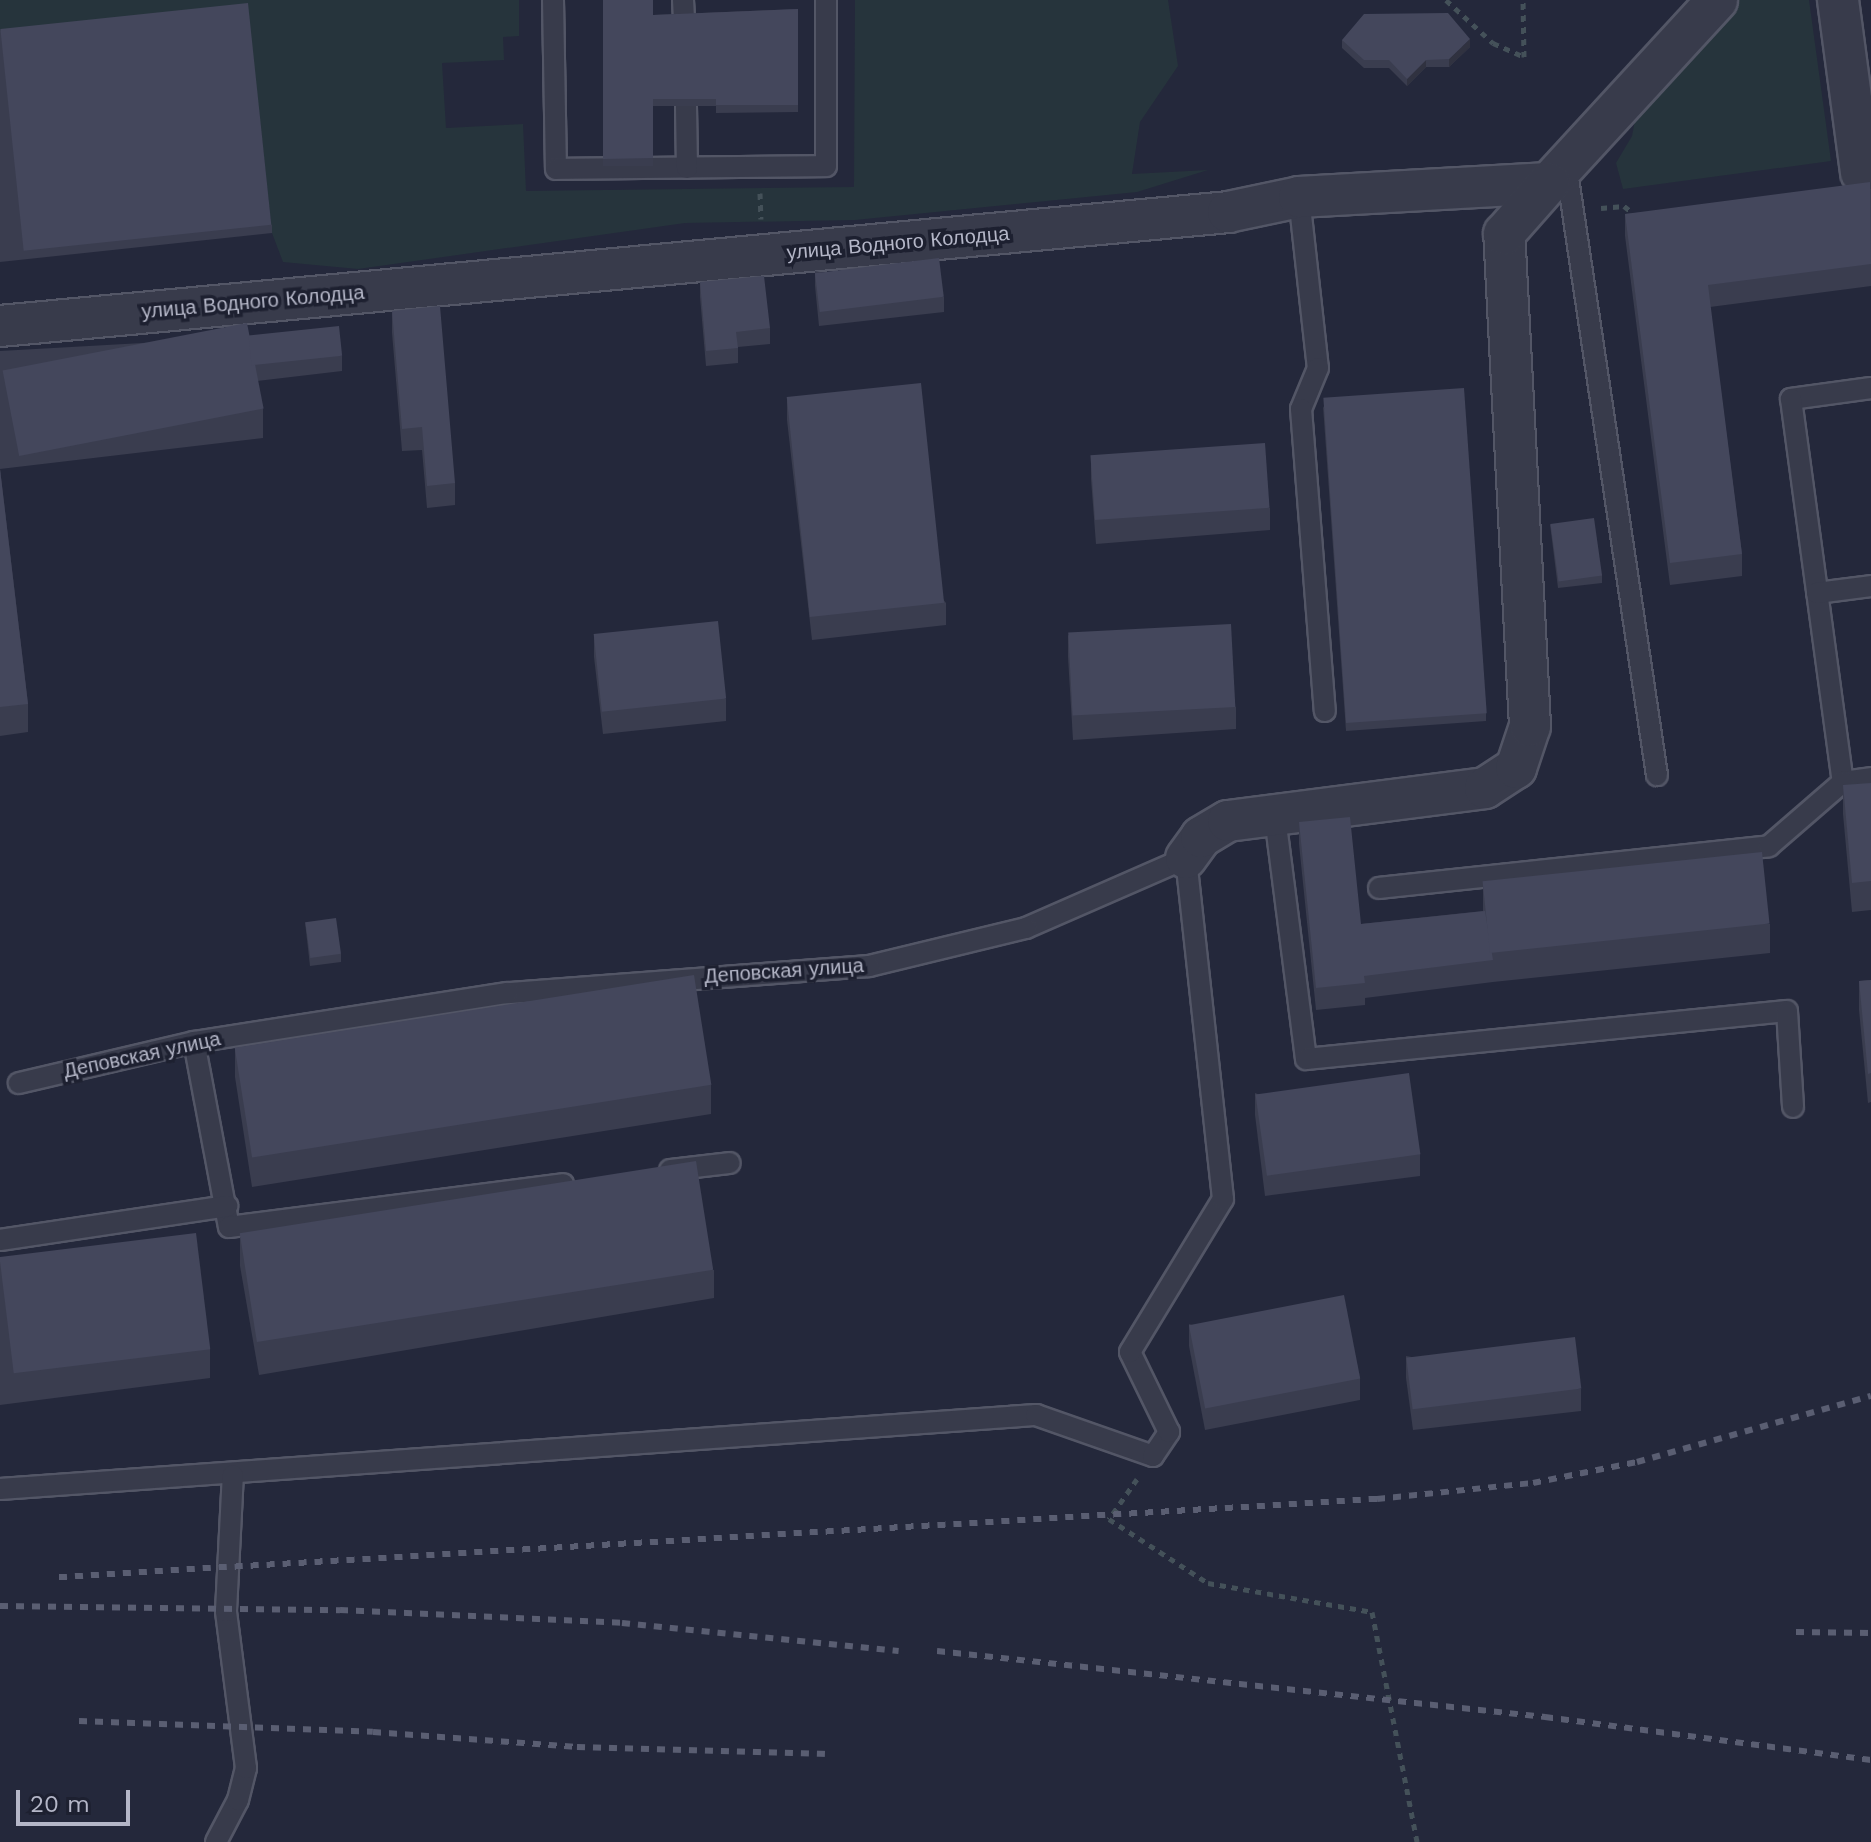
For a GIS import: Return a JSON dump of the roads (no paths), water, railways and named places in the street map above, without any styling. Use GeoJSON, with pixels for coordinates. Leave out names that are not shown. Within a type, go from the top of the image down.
{"type":"FeatureCollection","features":[{"type":"Feature","properties":{"kind":"street"},"geometry":{"type":"LineString","coordinates":[[1557,174],[1717,0]]}},
{"type":"Feature","properties":{"kind":"street"},"geometry":{"type":"LineString","coordinates":[[1838,0],[1863,175]]}},
{"type":"Feature","properties":{"kind":"street","name":"улица Водного Колодца"},"geometry":{"type":"LineString","coordinates":[[0,326],[1228,212],[1299,197],[1557,174]]}},
{"type":"Feature","properties":{"kind":"street","name":"Деповская улица"},"geometry":{"type":"LineString","coordinates":[[1186,858],[1201,837],[1228,821],[1485,788],[1516,768],[1530,726],[1504,234],[1557,174]]}},
{"type":"Feature","properties":{"kind":"lane"},"geometry":{"type":"LineString","coordinates":[[553,0],[556,169],[826,166],[826,0]]}},
{"type":"Feature","properties":{"kind":"lane"},"geometry":{"type":"LineString","coordinates":[[683,0],[684,22]]}},
{"type":"Feature","properties":{"kind":"lane"},"geometry":{"type":"LineString","coordinates":[[686,106],[687,168]]}},
{"type":"Feature","properties":{"kind":"lane"},"geometry":{"type":"LineString","coordinates":[[1557,174],[1657,775]]}},
{"type":"Feature","properties":{"kind":"lane"},"geometry":{"type":"LineString","coordinates":[[1299,197],[1318,368],[1301,409],[1325,711]]}},
{"type":"Feature","properties":{"kind":"lane"},"geometry":{"type":"LineString","coordinates":[[1843,782],[1791,399],[1871,388]]}},
{"type":"Feature","properties":{"kind":"lane"},"geometry":{"type":"LineString","coordinates":[[1817,593],[1871,586]]}},
{"type":"Feature","properties":{"kind":"lane"},"geometry":{"type":"LineString","coordinates":[[1379,888],[1769,846],[1843,782],[1871,778]]}},
{"type":"Feature","properties":{"kind":"lane"},"geometry":{"type":"LineString","coordinates":[[1275,817],[1306,1059],[1787,1011],[1793,1107]]}},
{"type":"Feature","properties":{"kind":"lane"},"geometry":{"type":"LineString","coordinates":[[0,1489],[233,1475],[1036,1415],[1153,1456],[1169,1432],[1130,1352],[1223,1199],[1186,858]]}},
{"type":"Feature","properties":{"kind":"lane","name":"Деповская улица"},"geometry":{"type":"LineString","coordinates":[[19,1083],[194,1042],[507,993],[869,966],[1026,928],[1186,858]]}},
{"type":"Feature","properties":{"kind":"lane"},"geometry":{"type":"LineString","coordinates":[[194,1042],[229,1227],[589,1181]]}},
{"type":"Feature","properties":{"kind":"lane"},"geometry":{"type":"LineString","coordinates":[[652,1173],[730,1163]]}},
{"type":"Feature","properties":{"kind":"lane"},"geometry":{"type":"LineString","coordinates":[[0,1240],[227,1206]]}},
{"type":"Feature","properties":{"kind":"lane"},"geometry":{"type":"LineString","coordinates":[[216,1842],[238,1800],[246,1768],[226,1611],[233,1475]]}},
{"type":"Feature","properties":{"kind":"railway"},"geometry":{"type":"LineString","coordinates":[[59,1577],[1377,1499],[1533,1483],[1637,1462],[1871,1396]]}},
{"type":"Feature","properties":{"kind":"railway"},"geometry":{"type":"LineString","coordinates":[[0,1606],[340,1610],[622,1623],[899,1651]]}},
{"type":"Feature","properties":{"kind":"railway"},"geometry":{"type":"LineString","coordinates":[[1796,1632],[1871,1633]]}},
{"type":"Feature","properties":{"kind":"railway"},"geometry":{"type":"LineString","coordinates":[[937,1651],[1545,1717],[1871,1760]]}},
{"type":"Feature","properties":{"kind":"railway"},"geometry":{"type":"LineString","coordinates":[[79,1721],[373,1732],[577,1747],[829,1754]]}}]}
